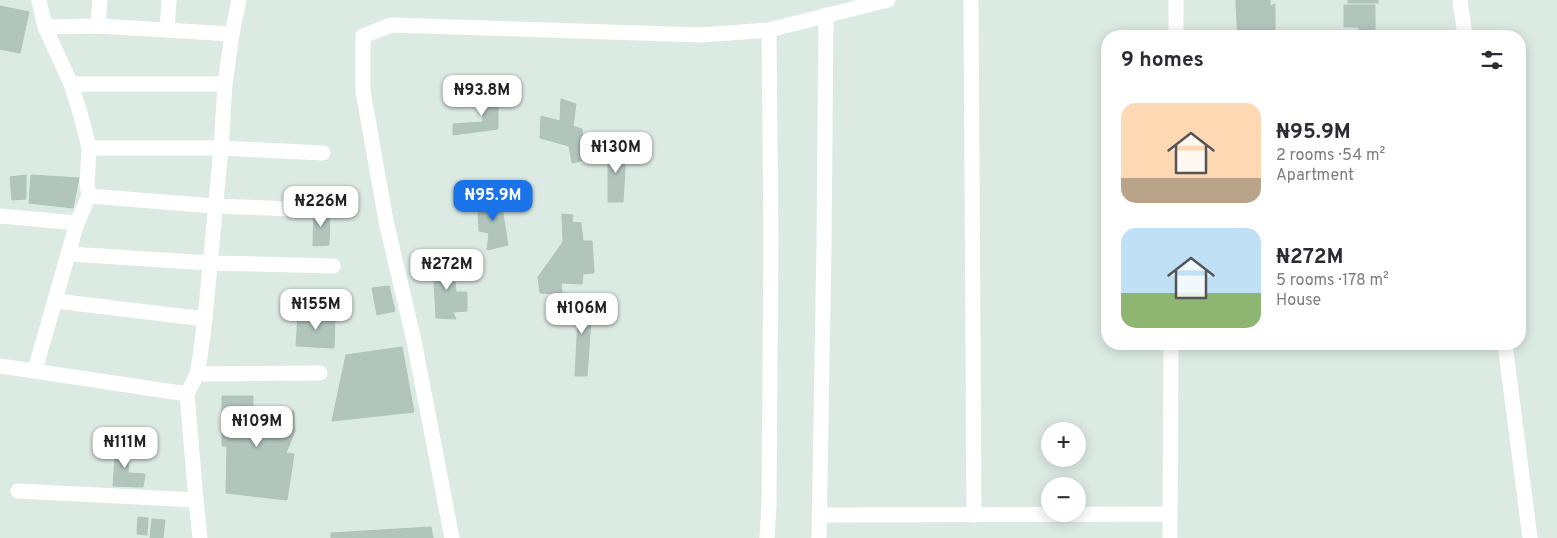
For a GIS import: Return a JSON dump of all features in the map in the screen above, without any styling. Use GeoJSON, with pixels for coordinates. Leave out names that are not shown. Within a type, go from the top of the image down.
{"type":"FeatureCollection","features":[{"type":"Feature","properties":{"kind":"street"},"geometry":{"type":"LineString","coordinates":[[35,370],[77,224],[89,196],[87,185],[89,148],[81,116],[71,84],[45,27],[39,0]]}},
{"type":"Feature","properties":{"kind":"street"},"geometry":{"type":"LineString","coordinates":[[98,26],[100,0]]}},
{"type":"Feature","properties":{"kind":"street"},"geometry":{"type":"LineString","coordinates":[[167,30],[169,0]]}},
{"type":"Feature","properties":{"kind":"street"},"geometry":{"type":"LineString","coordinates":[[200,538],[187,394],[197,374],[205,320],[225,84],[239,0]]}},
{"type":"Feature","properties":{"kind":"street"},"geometry":{"type":"LineString","coordinates":[[452,538],[414,341],[386,221],[363,92],[363,36],[391,25],[701,35],[769,30],[888,0]]}},
{"type":"Feature","properties":{"kind":"street"},"geometry":{"type":"LineString","coordinates":[[971,0],[974,515]]}},
{"type":"Feature","properties":{"kind":"street"},"geometry":{"type":"LineString","coordinates":[[1176,0],[1176,30]]}},
{"type":"Feature","properties":{"kind":"street"},"geometry":{"type":"LineString","coordinates":[[1460,0],[1464,30]]}},
{"type":"Feature","properties":{"kind":"street"},"geometry":{"type":"LineString","coordinates":[[819,538],[826,15]]}},
{"type":"Feature","properties":{"kind":"street"},"geometry":{"type":"LineString","coordinates":[[45,27],[98,26],[232,34]]}},
{"type":"Feature","properties":{"kind":"street"},"geometry":{"type":"LineString","coordinates":[[767,538],[769,505],[771,249],[769,30]]}},
{"type":"Feature","properties":{"kind":"street"},"geometry":{"type":"LineString","coordinates":[[71,84],[225,84]]}},
{"type":"Feature","properties":{"kind":"street"},"geometry":{"type":"LineString","coordinates":[[89,148],[220,148],[323,153]]}},
{"type":"Feature","properties":{"kind":"street"},"geometry":{"type":"LineString","coordinates":[[89,196],[214,206],[321,210]]}},
{"type":"Feature","properties":{"kind":"street"},"geometry":{"type":"LineString","coordinates":[[0,216],[77,224]]}},
{"type":"Feature","properties":{"kind":"street"},"geometry":{"type":"LineString","coordinates":[[69,254],[210,262],[332,266]]}},
{"type":"Feature","properties":{"kind":"street"},"geometry":{"type":"LineString","coordinates":[[56,301],[205,320]]}},
{"type":"Feature","properties":{"kind":"street"},"geometry":{"type":"LineString","coordinates":[[1170,538],[1171,350]]}},
{"type":"Feature","properties":{"kind":"street"},"geometry":{"type":"LineString","coordinates":[[1506,350],[1530,538]]}},
{"type":"Feature","properties":{"kind":"street"},"geometry":{"type":"LineString","coordinates":[[0,366],[187,394]]}},
{"type":"Feature","properties":{"kind":"street"},"geometry":{"type":"LineString","coordinates":[[197,374],[320,373]]}},
{"type":"Feature","properties":{"kind":"street"},"geometry":{"type":"LineString","coordinates":[[18,491],[196,500]]}},
{"type":"Feature","properties":{"kind":"street"},"geometry":{"type":"LineString","coordinates":[[820,515],[1169,514]]}},
{"type":"Feature","properties":{"kind":"building"},"geometry":{"type":"Polygon","coordinates":[[[1236,0],[1270,0],[1270,6],[1236,6],[1236,0]]]}},
{"type":"Feature","properties":{"kind":"building"},"geometry":{"type":"Polygon","coordinates":[[[1348,0],[1378,0],[1378,3],[1348,3],[1348,0]]]}},
{"type":"Feature","properties":{"kind":"building"},"geometry":{"type":"Polygon","coordinates":[[[1275,4],[1275,30],[1238,30],[1236,6],[1270,6],[1275,4]]]}},
{"type":"Feature","properties":{"kind":"building"},"geometry":{"type":"Polygon","coordinates":[[[1344,5],[1375,5],[1375,30],[1359,30],[1359,27],[1344,27],[1344,5]]]}},
{"type":"Feature","properties":{"kind":"building"},"geometry":{"type":"Polygon","coordinates":[[[0,6],[29,12],[20,53],[0,49],[0,6]]]}},
{"type":"Feature","properties":{"kind":"building"},"geometry":{"type":"Polygon","coordinates":[[[482,91],[498,93],[498,129],[453,135],[453,124],[483,122],[482,91]]]}},
{"type":"Feature","properties":{"kind":"building"},"geometry":{"type":"Polygon","coordinates":[[[561,99],[576,104],[573,126],[582,129],[584,160],[572,163],[569,146],[540,138],[541,116],[560,121],[561,99]]]}},
{"type":"Feature","properties":{"kind":"building"},"geometry":{"type":"Polygon","coordinates":[[[608,143],[626,151],[623,202],[608,202],[608,143]]]}},
{"type":"Feature","properties":{"kind":"building"},"geometry":{"type":"Polygon","coordinates":[[[26,175],[26,199],[12,200],[10,177],[26,175]]]}},
{"type":"Feature","properties":{"kind":"building"},"geometry":{"type":"Polygon","coordinates":[[[31,175],[79,178],[73,208],[29,203],[31,175]]]}},
{"type":"Feature","properties":{"kind":"building"},"geometry":{"type":"Polygon","coordinates":[[[499,189],[508,245],[487,250],[489,233],[479,231],[478,213],[499,189]]]}},
{"type":"Feature","properties":{"kind":"building"},"geometry":{"type":"Polygon","coordinates":[[[314,210],[330,212],[329,245],[313,246],[314,210]]]}},
{"type":"Feature","properties":{"kind":"building"},"geometry":{"type":"Polygon","coordinates":[[[562,214],[573,215],[572,222],[581,223],[583,241],[592,241],[594,273],[583,274],[582,284],[561,283],[562,294],[540,293],[538,277],[563,242],[562,214]]]}},
{"type":"Feature","properties":{"kind":"building"},"geometry":{"type":"Polygon","coordinates":[[[453,259],[456,292],[467,292],[467,311],[453,312],[456,319],[436,318],[433,260],[453,259]]]}},
{"type":"Feature","properties":{"kind":"building"},"geometry":{"type":"Polygon","coordinates":[[[389,286],[395,311],[377,315],[372,288],[389,286]]]}},
{"type":"Feature","properties":{"kind":"building"},"geometry":{"type":"Polygon","coordinates":[[[567,302],[592,305],[587,376],[575,376],[578,318],[566,316],[567,302]]]}},
{"type":"Feature","properties":{"kind":"building"},"geometry":{"type":"Polygon","coordinates":[[[298,313],[335,315],[334,348],[296,346],[298,313]]]}},
{"type":"Feature","properties":{"kind":"building"},"geometry":{"type":"Polygon","coordinates":[[[402,347],[414,412],[332,421],[346,355],[402,347]]]}},
{"type":"Feature","properties":{"kind":"building"},"geometry":{"type":"Polygon","coordinates":[[[222,396],[253,396],[253,408],[294,411],[295,431],[286,453],[294,454],[287,500],[226,493],[227,446],[222,446],[222,396]]]}},
{"type":"Feature","properties":{"kind":"building"},"geometry":{"type":"Polygon","coordinates":[[[116,443],[130,444],[128,473],[145,474],[143,487],[113,486],[116,443]]]}},
{"type":"Feature","properties":{"kind":"building"},"geometry":{"type":"Polygon","coordinates":[[[138,517],[148,518],[147,535],[137,534],[138,517]]]}},
{"type":"Feature","properties":{"kind":"building"},"geometry":{"type":"Polygon","coordinates":[[[152,519],[165,520],[163,538],[150,538],[152,519]]]}},
{"type":"Feature","properties":{"kind":"building"},"geometry":{"type":"Polygon","coordinates":[[[431,527],[433,538],[331,538],[331,533],[431,527]]]}}]}
